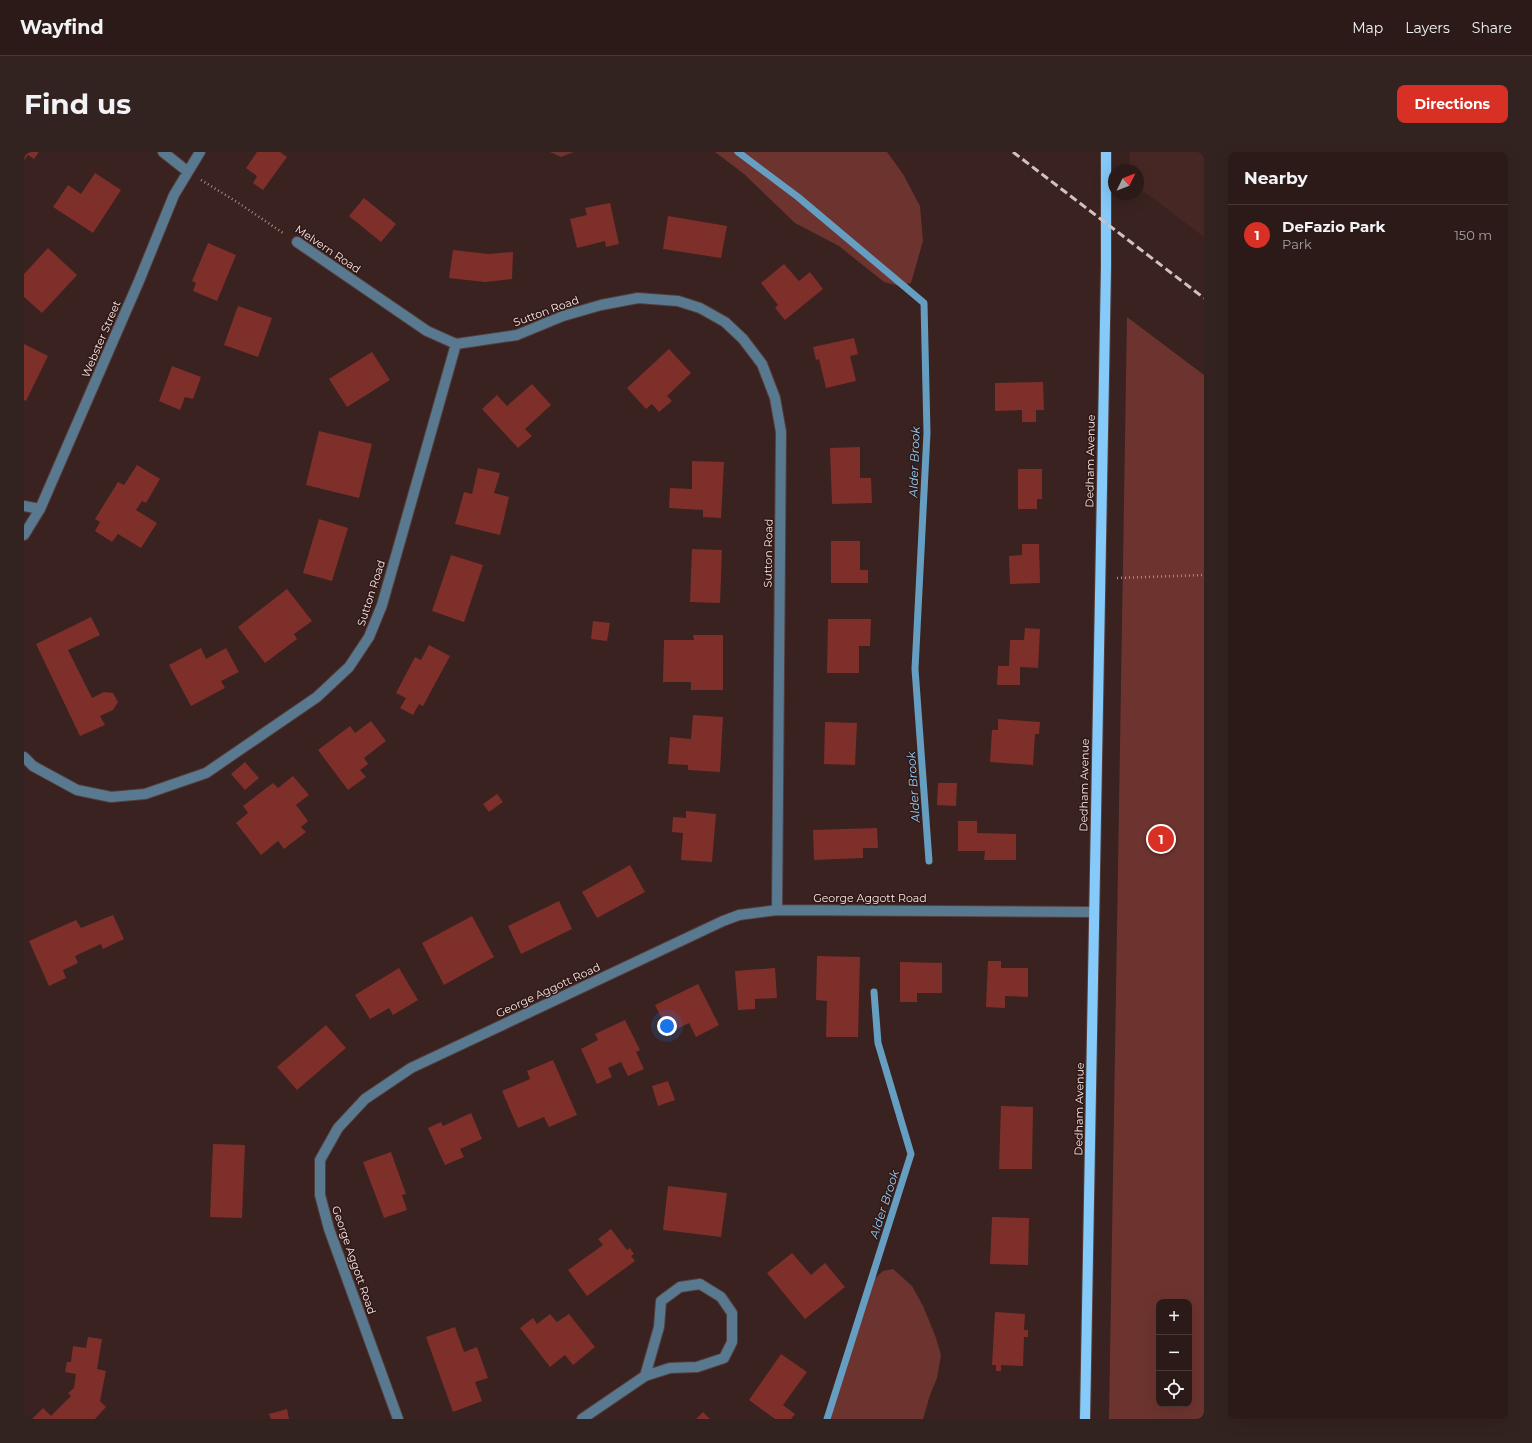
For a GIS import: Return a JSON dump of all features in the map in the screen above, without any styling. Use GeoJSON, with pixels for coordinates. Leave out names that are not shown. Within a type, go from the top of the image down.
{"type":"FeatureCollection","features":[{"type":"Feature","properties":{"kind":"main road","name":"Dedham Avenue"},"geometry":{"type":"LineString","coordinates":[[1085,1419],[1106,275],[1106,152]]}},
{"type":"Feature","properties":{"kind":"street"},"geometry":{"type":"LineString","coordinates":[[163,152],[187,172]]}},
{"type":"Feature","properties":{"kind":"street","name":"Webster Street"},"geometry":{"type":"LineString","coordinates":[[24,535],[40,509],[139,281],[174,195],[200,152]]}},
{"type":"Feature","properties":{"kind":"street","name":"Melvern Road"},"geometry":{"type":"LineString","coordinates":[[297,242],[427,331],[456,344]]}},
{"type":"Feature","properties":{"kind":"street","name":"Sutton Road"},"geometry":{"type":"LineString","coordinates":[[24,757],[34,766],[77,790],[111,798],[145,794],[206,773],[318,697],[349,667],[369,637],[382,605],[456,344],[517,335],[563,316],[601,304],[638,298],[678,301],[700,308],[725,322],[743,339],[762,364],[775,398],[781,432],[776,910]]}},
{"type":"Feature","properties":{"kind":"street"},"geometry":{"type":"LineString","coordinates":[[24,506],[40,509]]}},
{"type":"Feature","properties":{"kind":"street","name":"George Aggott Road"},"geometry":{"type":"LineString","coordinates":[[398,1419],[329,1229],[320,1195],[320,1160],[338,1128],[365,1099],[411,1068],[723,921],[739,915],[776,910],[1094,912]]}},
{"type":"Feature","properties":{"kind":"street"},"geometry":{"type":"LineString","coordinates":[[582,1419],[645,1376],[670,1368],[697,1367],[724,1358],[732,1342],[732,1314],[721,1297],[700,1284],[680,1286],[661,1301],[659,1327],[645,1376]]}},
{"type":"Feature","properties":{"kind":"path","name":"Melvern Road"},"geometry":{"type":"LineString","coordinates":[[187,172],[237,202],[297,242]]}},
{"type":"Feature","properties":{"kind":"path"},"geometry":{"type":"LineString","coordinates":[[1100,578],[1204,575]]}},
{"type":"Feature","properties":{"kind":"shaded area"},"geometry":{"type":"Polygon","coordinates":[[[550,152],[574,152],[561,157],[550,152]]]}},
{"type":"Feature","properties":{"kind":"shaded area"},"geometry":{"type":"Polygon","coordinates":[[[715,152],[887,152],[903,174],[920,206],[923,241],[911,283],[899,286],[884,282],[839,246],[795,223],[744,174],[715,152]]]}},
{"type":"Feature","properties":{"kind":"shaded area"},"geometry":{"type":"Polygon","coordinates":[[[1130,152],[1204,152],[1204,237],[1144,192],[1144,164],[1129,164],[1130,152]]]}},
{"type":"Feature","properties":{"kind":"shaded area"},"geometry":{"type":"Polygon","coordinates":[[[1127,317],[1204,375],[1204,1419],[1109,1419],[1127,317]]]}},
{"type":"Feature","properties":{"kind":"shaded area"},"geometry":{"type":"Polygon","coordinates":[[[893,1269],[912,1286],[923,1306],[935,1335],[941,1355],[937,1378],[923,1419],[825,1419],[843,1374],[873,1280],[883,1271],[893,1269]]]}},
{"type":"Feature","properties":{"kind":"building"},"geometry":{"type":"Polygon","coordinates":[[[24,152],[39,152],[34,159],[28,155],[24,160],[24,152]]]}},
{"type":"Feature","properties":{"kind":"building"},"geometry":{"type":"Polygon","coordinates":[[[257,152],[280,152],[287,157],[263,190],[253,183],[257,176],[246,168],[257,152]]]}},
{"type":"Feature","properties":{"kind":"building"},"geometry":{"type":"Polygon","coordinates":[[[95,173],[121,190],[93,233],[53,207],[68,185],[81,194],[95,173]]]}},
{"type":"Feature","properties":{"kind":"building"},"geometry":{"type":"Polygon","coordinates":[[[364,198],[396,224],[381,242],[349,216],[364,198]]]}},
{"type":"Feature","properties":{"kind":"building"},"geometry":{"type":"Polygon","coordinates":[[[610,203],[619,244],[606,247],[605,241],[577,248],[570,219],[587,215],[585,208],[610,203]]]}},
{"type":"Feature","properties":{"kind":"building"},"geometry":{"type":"Polygon","coordinates":[[[668,216],[727,226],[721,258],[663,249],[668,216]]]}},
{"type":"Feature","properties":{"kind":"building"},"geometry":{"type":"Polygon","coordinates":[[[208,243],[236,255],[217,301],[193,291],[196,283],[192,281],[208,243]]]}},
{"type":"Feature","properties":{"kind":"building"},"geometry":{"type":"Polygon","coordinates":[[[48,248],[77,275],[42,313],[24,297],[24,274],[48,248]]]}},
{"type":"Feature","properties":{"kind":"building"},"geometry":{"type":"Polygon","coordinates":[[[453,250],[488,254],[513,252],[512,279],[485,282],[449,278],[453,250]]]}},
{"type":"Feature","properties":{"kind":"building"},"geometry":{"type":"Polygon","coordinates":[[[784,264],[799,281],[810,272],[823,289],[785,320],[775,308],[778,305],[761,283],[784,264]]]}},
{"type":"Feature","properties":{"kind":"building"},"geometry":{"type":"Polygon","coordinates":[[[238,306],[272,318],[258,357],[224,345],[238,306]]]}},
{"type":"Feature","properties":{"kind":"building"},"geometry":{"type":"Polygon","coordinates":[[[854,338],[858,354],[850,356],[856,381],[826,388],[819,359],[816,360],[813,347],[854,338]]]}},
{"type":"Feature","properties":{"kind":"building"},"geometry":{"type":"Polygon","coordinates":[[[24,344],[48,356],[26,401],[24,400],[24,344]]]}},
{"type":"Feature","properties":{"kind":"building"},"geometry":{"type":"Polygon","coordinates":[[[669,349],[691,373],[667,396],[672,401],[659,412],[652,404],[646,409],[627,388],[669,349]]]}},
{"type":"Feature","properties":{"kind":"building"},"geometry":{"type":"Polygon","coordinates":[[[372,352],[390,380],[347,407],[329,379],[372,352]]]}},
{"type":"Feature","properties":{"kind":"building"},"geometry":{"type":"Polygon","coordinates":[[[172,366],[201,377],[193,399],[185,397],[180,410],[159,401],[172,366]]]}},
{"type":"Feature","properties":{"kind":"building"},"geometry":{"type":"Polygon","coordinates":[[[1043,382],[1044,410],[1036,410],[1036,422],[1022,422],[1022,410],[995,411],[995,383],[1043,382]]]}},
{"type":"Feature","properties":{"kind":"building"},"geometry":{"type":"Polygon","coordinates":[[[532,384],[551,405],[525,429],[532,436],[518,448],[482,409],[497,395],[507,406],[532,384]]]}},
{"type":"Feature","properties":{"kind":"building"},"geometry":{"type":"Polygon","coordinates":[[[319,431],[372,444],[359,498],[306,485],[319,431]]]}},
{"type":"Feature","properties":{"kind":"building"},"geometry":{"type":"Polygon","coordinates":[[[860,447],[860,478],[871,478],[872,503],[832,504],[830,448],[860,447]]]}},
{"type":"Feature","properties":{"kind":"building"},"geometry":{"type":"Polygon","coordinates":[[[692,461],[724,462],[721,518],[703,517],[703,510],[669,508],[670,488],[692,489],[692,461]]]}},
{"type":"Feature","properties":{"kind":"building"},"geometry":{"type":"Polygon","coordinates":[[[137,465],[160,479],[146,503],[142,501],[136,510],[157,523],[141,548],[118,534],[112,542],[95,531],[100,522],[95,519],[118,482],[124,485],[137,465]]]}},
{"type":"Feature","properties":{"kind":"building"},"geometry":{"type":"Polygon","coordinates":[[[478,468],[500,473],[494,493],[509,497],[500,535],[455,524],[464,492],[472,494],[478,468]]]}},
{"type":"Feature","properties":{"kind":"building"},"geometry":{"type":"Polygon","coordinates":[[[1018,469],[1042,469],[1042,499],[1037,499],[1037,509],[1018,509],[1018,469]]]}},
{"type":"Feature","properties":{"kind":"building"},"geometry":{"type":"Polygon","coordinates":[[[319,519],[348,528],[332,581],[303,573],[319,519]]]}},
{"type":"Feature","properties":{"kind":"building"},"geometry":{"type":"Polygon","coordinates":[[[831,541],[860,541],[860,570],[868,570],[868,583],[831,583],[831,541]]]}},
{"type":"Feature","properties":{"kind":"building"},"geometry":{"type":"Polygon","coordinates":[[[1022,544],[1039,544],[1040,583],[1010,584],[1009,556],[1022,555],[1022,544]]]}},
{"type":"Feature","properties":{"kind":"building"},"geometry":{"type":"Polygon","coordinates":[[[692,549],[722,550],[720,603],[690,602],[692,549]]]}},
{"type":"Feature","properties":{"kind":"building"},"geometry":{"type":"Polygon","coordinates":[[[451,555],[483,565],[464,622],[432,611],[451,555]]]}},
{"type":"Feature","properties":{"kind":"building"},"geometry":{"type":"Polygon","coordinates":[[[287,589],[312,621],[294,634],[297,639],[265,663],[238,627],[287,589]]]}},
{"type":"Feature","properties":{"kind":"building"},"geometry":{"type":"Polygon","coordinates":[[[91,617],[100,635],[68,650],[92,698],[104,692],[113,693],[118,702],[113,710],[100,716],[105,725],[80,736],[36,644],[91,617]]]}},
{"type":"Feature","properties":{"kind":"building"},"geometry":{"type":"Polygon","coordinates":[[[828,619],[871,619],[870,646],[859,646],[859,673],[827,673],[828,619]]]}},
{"type":"Feature","properties":{"kind":"building"},"geometry":{"type":"Polygon","coordinates":[[[593,621],[610,623],[607,641],[591,639],[593,621]]]}},
{"type":"Feature","properties":{"kind":"building"},"geometry":{"type":"Polygon","coordinates":[[[1025,628],[1040,629],[1038,668],[1020,667],[1020,685],[997,685],[998,666],[1009,666],[1010,640],[1024,640],[1025,628]]]}},
{"type":"Feature","properties":{"kind":"building"},"geometry":{"type":"Polygon","coordinates":[[[693,635],[723,635],[723,690],[691,690],[691,682],[663,682],[664,640],[694,640],[693,635]]]}},
{"type":"Feature","properties":{"kind":"building"},"geometry":{"type":"Polygon","coordinates":[[[429,645],[450,656],[423,706],[419,704],[413,715],[400,708],[406,698],[396,693],[415,657],[421,660],[429,645]]]}},
{"type":"Feature","properties":{"kind":"building"},"geometry":{"type":"Polygon","coordinates":[[[201,648],[206,659],[226,648],[239,672],[221,681],[225,688],[191,706],[169,665],[201,648]]]}},
{"type":"Feature","properties":{"kind":"building"},"geometry":{"type":"Polygon","coordinates":[[[693,715],[723,717],[720,772],[688,770],[688,765],[668,764],[670,737],[691,739],[693,715]]]}},
{"type":"Feature","properties":{"kind":"building"},"geometry":{"type":"Polygon","coordinates":[[[998,719],[1040,722],[1039,734],[1035,734],[1033,765],[990,762],[992,730],[998,730],[998,719]]]}},
{"type":"Feature","properties":{"kind":"building"},"geometry":{"type":"Polygon","coordinates":[[[371,721],[386,741],[364,758],[368,764],[360,770],[366,777],[348,790],[318,750],[350,726],[355,733],[371,721]]]}},
{"type":"Feature","properties":{"kind":"building"},"geometry":{"type":"Polygon","coordinates":[[[825,722],[857,723],[855,765],[824,764],[825,722]]]}},
{"type":"Feature","properties":{"kind":"building"},"geometry":{"type":"Polygon","coordinates":[[[245,762],[259,778],[245,790],[231,774],[245,762]]]}},
{"type":"Feature","properties":{"kind":"building"},"geometry":{"type":"Polygon","coordinates":[[[293,776],[309,795],[296,805],[308,821],[301,827],[306,832],[284,849],[278,841],[261,855],[236,823],[248,813],[243,806],[273,783],[278,788],[293,776]]]}},
{"type":"Feature","properties":{"kind":"building"},"geometry":{"type":"Polygon","coordinates":[[[938,783],[957,783],[956,806],[937,805],[938,783]]]}},
{"type":"Feature","properties":{"kind":"building"},"geometry":{"type":"Polygon","coordinates":[[[497,794],[503,802],[489,812],[483,804],[497,794]]]}},
{"type":"Feature","properties":{"kind":"building"},"geometry":{"type":"Polygon","coordinates":[[[686,811],[716,814],[712,862],[681,860],[683,833],[672,832],[673,817],[686,818],[686,811]]]}},
{"type":"Feature","properties":{"kind":"building"},"geometry":{"type":"Polygon","coordinates":[[[958,821],[977,821],[977,833],[1016,834],[1016,860],[984,860],[985,851],[958,851],[958,821]]]}},
{"type":"Feature","properties":{"kind":"building"},"geometry":{"type":"Polygon","coordinates":[[[877,828],[878,848],[863,848],[863,858],[814,860],[813,830],[877,828]]]}},
{"type":"Feature","properties":{"kind":"building"},"geometry":{"type":"Polygon","coordinates":[[[630,865],[645,892],[597,918],[582,892],[630,865]]]}},
{"type":"Feature","properties":{"kind":"building"},"geometry":{"type":"Polygon","coordinates":[[[559,901],[572,929],[521,954],[508,926],[559,901]]]}},
{"type":"Feature","properties":{"kind":"building"},"geometry":{"type":"Polygon","coordinates":[[[113,915],[124,939],[103,949],[101,944],[75,956],[78,963],[63,970],[66,978],[49,986],[29,941],[76,920],[81,928],[113,915]]]}},
{"type":"Feature","properties":{"kind":"building"},"geometry":{"type":"Polygon","coordinates":[[[472,916],[494,957],[444,985],[422,943],[472,916]]]}},
{"type":"Feature","properties":{"kind":"building"},"geometry":{"type":"Polygon","coordinates":[[[817,956],[860,957],[858,1037],[826,1037],[827,1001],[816,1000],[817,956]]]}},
{"type":"Feature","properties":{"kind":"building"},"geometry":{"type":"Polygon","coordinates":[[[988,961],[1001,961],[1001,968],[1028,968],[1028,997],[1005,996],[1005,1008],[986,1007],[988,961]]]}},
{"type":"Feature","properties":{"kind":"building"},"geometry":{"type":"Polygon","coordinates":[[[900,962],[942,963],[942,993],[917,993],[917,1002],[900,1002],[900,962]]]}},
{"type":"Feature","properties":{"kind":"building"},"geometry":{"type":"Polygon","coordinates":[[[399,968],[418,1000],[393,1015],[389,1008],[370,1019],[355,995],[399,968]]]}},
{"type":"Feature","properties":{"kind":"building"},"geometry":{"type":"Polygon","coordinates":[[[775,968],[777,998],[755,999],[755,1009],[738,1010],[735,971],[775,968]]]}},
{"type":"Feature","properties":{"kind":"building"},"geometry":{"type":"Polygon","coordinates":[[[698,984],[719,1025],[696,1037],[689,1023],[669,1033],[655,1005],[698,984]]]}},
{"type":"Feature","properties":{"kind":"building"},"geometry":{"type":"Polygon","coordinates":[[[625,1020],[640,1050],[636,1052],[644,1069],[628,1076],[621,1062],[608,1068],[612,1077],[597,1084],[581,1049],[598,1040],[595,1034],[625,1020]]]}},
{"type":"Feature","properties":{"kind":"building"},"geometry":{"type":"Polygon","coordinates":[[[326,1025],[346,1048],[297,1090],[277,1067],[326,1025]]]}},
{"type":"Feature","properties":{"kind":"building"},"geometry":{"type":"Polygon","coordinates":[[[553,1060],[577,1115],[549,1127],[544,1117],[518,1128],[502,1091],[530,1079],[527,1071],[553,1060]]]}},
{"type":"Feature","properties":{"kind":"building"},"geometry":{"type":"Polygon","coordinates":[[[668,1081],[675,1100],[658,1106],[652,1086],[668,1081]]]}},
{"type":"Feature","properties":{"kind":"building"},"geometry":{"type":"Polygon","coordinates":[[[1001,1106],[1033,1107],[1032,1169],[999,1169],[1001,1106]]]}},
{"type":"Feature","properties":{"kind":"building"},"geometry":{"type":"Polygon","coordinates":[[[471,1113],[482,1139],[460,1149],[464,1157],[445,1165],[428,1128],[441,1122],[443,1126],[471,1113]]]}},
{"type":"Feature","properties":{"kind":"building"},"geometry":{"type":"Polygon","coordinates":[[[213,1144],[245,1145],[242,1218],[210,1217],[213,1144]]]}},
{"type":"Feature","properties":{"kind":"building"},"geometry":{"type":"Polygon","coordinates":[[[391,1152],[406,1194],[402,1195],[407,1210],[384,1218],[363,1162],[391,1152]]]}},
{"type":"Feature","properties":{"kind":"building"},"geometry":{"type":"Polygon","coordinates":[[[668,1186],[727,1193],[721,1237],[663,1230],[668,1186]]]}},
{"type":"Feature","properties":{"kind":"building"},"geometry":{"type":"Polygon","coordinates":[[[992,1217],[1029,1218],[1028,1265],[990,1264],[992,1217]]]}},
{"type":"Feature","properties":{"kind":"building"},"geometry":{"type":"Polygon","coordinates":[[[611,1229],[627,1250],[630,1248],[634,1254],[631,1256],[635,1261],[587,1296],[568,1270],[603,1245],[598,1239],[611,1229]]]}},
{"type":"Feature","properties":{"kind":"building"},"geometry":{"type":"Polygon","coordinates":[[[792,1253],[811,1275],[825,1263],[845,1287],[805,1319],[767,1273],[792,1253]]]}},
{"type":"Feature","properties":{"kind":"building"},"geometry":{"type":"Polygon","coordinates":[[[995,1312],[1025,1314],[1024,1330],[1028,1330],[1028,1337],[1024,1337],[1023,1366],[1001,1365],[1001,1371],[996,1371],[996,1365],[992,1365],[995,1312]]]}},
{"type":"Feature","properties":{"kind":"building"},"geometry":{"type":"Polygon","coordinates":[[[550,1314],[557,1322],[569,1314],[595,1347],[573,1365],[565,1355],[550,1367],[520,1328],[533,1318],[537,1324],[550,1314]]]}},
{"type":"Feature","properties":{"kind":"building"},"geometry":{"type":"Polygon","coordinates":[[[455,1327],[464,1352],[477,1347],[488,1378],[475,1382],[482,1401],[453,1412],[426,1337],[455,1327]]]}},
{"type":"Feature","properties":{"kind":"building"},"geometry":{"type":"Polygon","coordinates":[[[88,1337],[102,1339],[97,1369],[106,1371],[100,1401],[106,1407],[95,1419],[32,1419],[43,1408],[51,1416],[71,1396],[68,1393],[74,1388],[76,1374],[65,1372],[67,1362],[71,1362],[73,1346],[86,1348],[88,1337]]]}},
{"type":"Feature","properties":{"kind":"building"},"geometry":{"type":"Polygon","coordinates":[[[781,1354],[807,1372],[783,1405],[795,1414],[791,1419],[775,1419],[749,1400],[781,1354]]]}},
{"type":"Feature","properties":{"kind":"building"},"geometry":{"type":"Polygon","coordinates":[[[287,1409],[289,1419],[271,1419],[269,1414],[287,1409]]]}},
{"type":"Feature","properties":{"kind":"building"},"geometry":{"type":"Polygon","coordinates":[[[703,1412],[710,1419],[696,1419],[703,1412]]]}},
{"type":"Feature","properties":{"kind":"waterway","name":"Alder Brook"},"geometry":{"type":"LineString","coordinates":[[738,152],[798,197],[924,303],[927,433],[915,669],[929,861]]}},
{"type":"Feature","properties":{"kind":"waterway","name":"Alder Brook"},"geometry":{"type":"LineString","coordinates":[[827,1419],[911,1154],[878,1043],[874,992]]}},
{"type":"Feature","properties":{"kind":"railway"},"geometry":{"type":"LineString","coordinates":[[1013,152],[1204,298]]}},
{"type":"Feature","properties":{"kind":"place","name":"DeFazio Park"},"geometry":{"type":"Point","coordinates":[1161,839]}}]}
